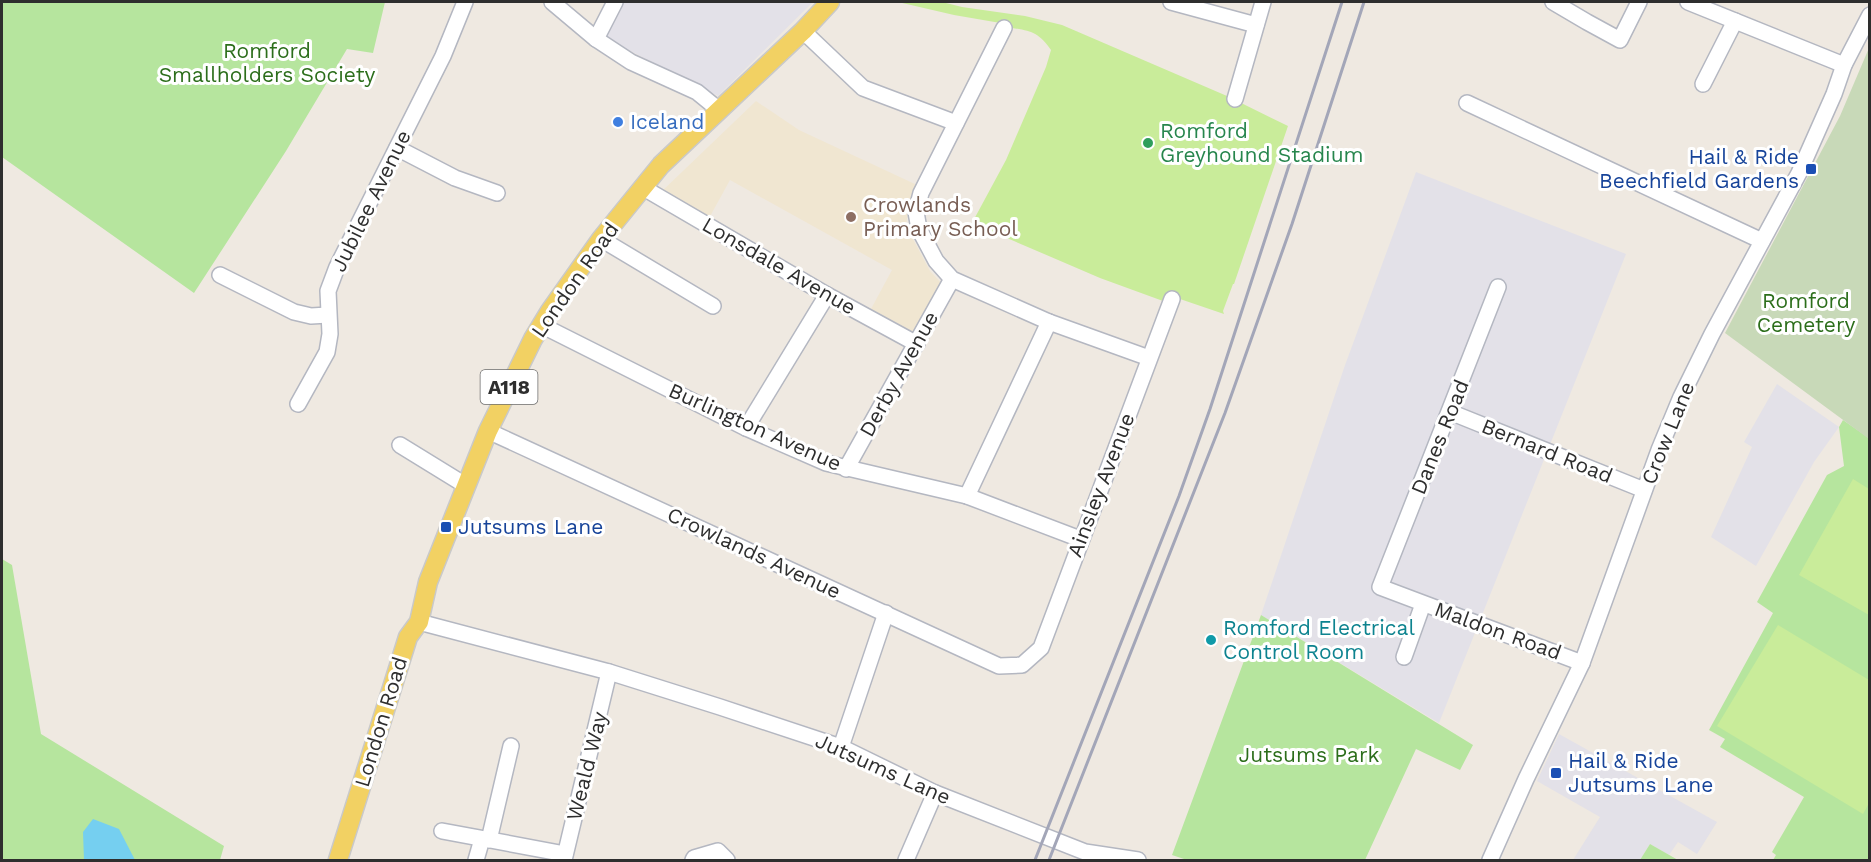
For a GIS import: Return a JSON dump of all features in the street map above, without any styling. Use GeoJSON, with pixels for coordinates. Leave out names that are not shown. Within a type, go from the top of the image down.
{"type":"FeatureCollection","features":[{"type":"Feature","properties":{"kind":"main road","name":"London Road"},"geometry":{"type":"LineString","coordinates":[[338,861],[408,637],[419,622],[428,582],[488,431],[541,325],[601,239],[642,187],[830,2]]}},
{"type":"Feature","properties":{"kind":"street","name":"Jubilee Avenue"},"geometry":{"type":"LineString","coordinates":[[298,404],[327,352],[330,334],[328,291],[337,267],[443,56],[465,2]]}},
{"type":"Feature","properties":{"kind":"street"},"geometry":{"type":"LineString","coordinates":[[552,2],[596,39],[631,62],[697,92],[719,110]]}},
{"type":"Feature","properties":{"kind":"street"},"geometry":{"type":"LineString","coordinates":[[596,39],[615,2]]}},
{"type":"Feature","properties":{"kind":"street"},"geometry":{"type":"LineString","coordinates":[[1171,2],[1256,25]]}},
{"type":"Feature","properties":{"kind":"street"},"geometry":{"type":"LineString","coordinates":[[1235,99],[1263,2]]}},
{"type":"Feature","properties":{"kind":"street"},"geometry":{"type":"LineString","coordinates":[[1553,2],[1620,40],[1639,2]]}},
{"type":"Feature","properties":{"kind":"street"},"geometry":{"type":"LineString","coordinates":[[1688,2],[1844,65]]}},
{"type":"Feature","properties":{"kind":"street","name":"Crow Lane"},"geometry":{"type":"LineString","coordinates":[[1490,861],[1526,779],[1582,663],[1644,490],[1684,389],[1799,172],[1834,94],[1844,65],[1869,15]]}},
{"type":"Feature","properties":{"kind":"street"},"geometry":{"type":"LineString","coordinates":[[1703,84],[1735,21]]}},
{"type":"Feature","properties":{"kind":"street"},"geometry":{"type":"LineString","coordinates":[[1004,28],[921,193],[916,212],[919,229],[933,255],[952,279],[1049,322],[1149,358]]}},
{"type":"Feature","properties":{"kind":"street"},"geometry":{"type":"LineString","coordinates":[[803,31],[863,88],[956,123]]}},
{"type":"Feature","properties":{"kind":"street"},"geometry":{"type":"LineString","coordinates":[[1467,103],[1762,241]]}},
{"type":"Feature","properties":{"kind":"street"},"geometry":{"type":"LineString","coordinates":[[397,148],[455,178],[497,193]]}},
{"type":"Feature","properties":{"kind":"street","name":"Lonsdale Avenue"},"geometry":{"type":"LineString","coordinates":[[642,187],[827,295],[917,344]]}},
{"type":"Feature","properties":{"kind":"street"},"geometry":{"type":"LineString","coordinates":[[601,239],[713,306]]}},
{"type":"Feature","properties":{"kind":"street"},"geometry":{"type":"LineString","coordinates":[[220,275],[294,312],[311,316],[328,315]]}},
{"type":"Feature","properties":{"kind":"street","name":"Derby Avenue"},"geometry":{"type":"LineString","coordinates":[[846,469],[952,279]]}},
{"type":"Feature","properties":{"kind":"street","name":"Danes Road"},"geometry":{"type":"LineString","coordinates":[[1380,587],[1498,286]]}},
{"type":"Feature","properties":{"kind":"street"},"geometry":{"type":"LineString","coordinates":[[746,428],[827,295]]}},
{"type":"Feature","properties":{"kind":"street","name":"Ainsley Avenue"},"geometry":{"type":"LineString","coordinates":[[1022,665],[1041,648],[1172,299]]}},
{"type":"Feature","properties":{"kind":"street"},"geometry":{"type":"LineString","coordinates":[[967,495],[1049,322]]}},
{"type":"Feature","properties":{"kind":"street","name":"Burlington Avenue"},"geometry":{"type":"LineString","coordinates":[[541,325],[746,428],[826,463],[967,495],[1080,539]]}},
{"type":"Feature","properties":{"kind":"street","name":"Bernard Road"},"geometry":{"type":"LineString","coordinates":[[1450,412],[1644,490]]}},
{"type":"Feature","properties":{"kind":"street","name":"Crowlands Avenue"},"geometry":{"type":"LineString","coordinates":[[488,431],[999,666],[1022,665]]}},
{"type":"Feature","properties":{"kind":"street"},"geometry":{"type":"LineString","coordinates":[[400,445],[465,485]]}},
{"type":"Feature","properties":{"kind":"street","name":"Maldon Road"},"geometry":{"type":"LineString","coordinates":[[1380,587],[1582,663]]}},
{"type":"Feature","properties":{"kind":"street"},"geometry":{"type":"LineString","coordinates":[[1404,657],[1423,604]]}},
{"type":"Feature","properties":{"kind":"street"},"geometry":{"type":"LineString","coordinates":[[841,747],[885,613]]}},
{"type":"Feature","properties":{"kind":"street","name":"Jutsums Lane"},"geometry":{"type":"LineString","coordinates":[[419,622],[609,672],[841,747],[935,792],[1084,852],[1138,861]]}},
{"type":"Feature","properties":{"kind":"street","name":"Weald Way"},"geometry":{"type":"LineString","coordinates":[[565,857],[609,672]]}},
{"type":"Feature","properties":{"kind":"street"},"geometry":{"type":"LineString","coordinates":[[476,861],[485,839],[511,746]]}},
{"type":"Feature","properties":{"kind":"street"},"geometry":{"type":"LineString","coordinates":[[906,861],[935,792]]}},
{"type":"Feature","properties":{"kind":"street"},"geometry":{"type":"LineString","coordinates":[[442,831],[565,857]]}},
{"type":"Feature","properties":{"kind":"street"},"geometry":{"type":"LineString","coordinates":[[693,861],[694,858],[718,851],[727,861]]}},
{"type":"Feature","properties":{"kind":"shaded area"},"geometry":{"type":"Polygon","coordinates":[[[606,2],[813,2],[718,96],[605,38],[597,25],[606,2]]]}},
{"type":"Feature","properties":{"kind":"shaded area","name":"Crowlands Primary School"},"geometry":{"type":"Polygon","coordinates":[[[756,101],[799,130],[917,185],[909,202],[906,226],[930,271],[942,284],[914,333],[871,309],[892,270],[730,180],[708,220],[660,193],[756,101]]]}},
{"type":"Feature","properties":{"kind":"shaded area"},"geometry":{"type":"Polygon","coordinates":[[[1416,172],[1626,254],[1439,723],[1261,615],[1344,368],[1416,172]]]}},
{"type":"Feature","properties":{"kind":"shaded area"},"geometry":{"type":"Polygon","coordinates":[[[1777,384],[1839,427],[1814,462],[1756,566],[1711,537],[1752,447],[1744,442],[1777,384]]]}},
{"type":"Feature","properties":{"kind":"shaded area"},"geometry":{"type":"Polygon","coordinates":[[[1559,734],[1717,822],[1697,854],[1678,842],[1669,855],[1650,844],[1640,860],[1573,860],[1600,817],[1537,781],[1559,734]]]}},
{"type":"Feature","properties":{"kind":"green space","name":"Romford Smallholders Society"},"geometry":{"type":"Polygon","coordinates":[[[2,2],[385,2],[373,53],[347,49],[286,151],[194,293],[2,157],[2,2]]]}},
{"type":"Feature","properties":{"kind":"green space","name":"Romford Greyhound Stadium"},"geometry":{"type":"Polygon","coordinates":[[[898,2],[942,2],[1025,16],[1062,25],[1227,96],[1288,126],[1223,311],[1224,314],[1180,299],[1163,301],[1100,278],[972,223],[1006,160],[1046,67],[1051,50],[1039,36],[1012,28],[1012,25],[898,2]]]}},
{"type":"Feature","properties":{"kind":"green space","name":"Romford Cemetery"},"geometry":{"type":"Polygon","coordinates":[[[1869,48],[1869,439],[1725,333],[1840,116],[1869,48]]]}},
{"type":"Feature","properties":{"kind":"green space"},"geometry":{"type":"Polygon","coordinates":[[[1843,420],[1869,438],[1869,860],[1773,860],[1776,855],[1772,852],[1804,797],[1720,747],[1725,739],[1709,730],[1773,613],[1757,602],[1827,475],[1844,466],[1839,427],[1843,420]]]}},
{"type":"Feature","properties":{"kind":"green space"},"geometry":{"type":"Polygon","coordinates":[[[1853,479],[1869,489],[1869,615],[1799,575],[1853,479]]]}},
{"type":"Feature","properties":{"kind":"green space"},"geometry":{"type":"Polygon","coordinates":[[[2,559],[12,565],[41,734],[224,846],[220,860],[2,860],[2,559]]]}},
{"type":"Feature","properties":{"kind":"green space","name":"Jutsums Park"},"geometry":{"type":"Polygon","coordinates":[[[1261,615],[1473,745],[1460,770],[1416,749],[1365,860],[1187,860],[1172,855],[1261,615]]]}},
{"type":"Feature","properties":{"kind":"green space"},"geometry":{"type":"Polygon","coordinates":[[[1778,625],[1869,680],[1869,803],[1863,814],[1717,726],[1778,625]]]}},
{"type":"Feature","properties":{"kind":"green space"},"geometry":{"type":"Polygon","coordinates":[[[1650,844],[1678,860],[1640,860],[1650,844]]]}},
{"type":"Feature","properties":{"kind":"water"},"geometry":{"type":"Polygon","coordinates":[[[93,819],[119,829],[135,860],[84,860],[83,832],[93,819]]]}},
{"type":"Feature","properties":{"kind":"railway"},"geometry":{"type":"LineString","coordinates":[[1035,860],[1179,496],[1210,409],[1342,2]]}},
{"type":"Feature","properties":{"kind":"railway"},"geometry":{"type":"LineString","coordinates":[[1049,860],[1225,413],[1292,224],[1364,2]]}},
{"type":"Feature","properties":{"kind":"place","name":"Iceland"},"geometry":{"type":"Point","coordinates":[618,122]}},
{"type":"Feature","properties":{"kind":"place","name":"Romford Greyhound Stadium"},"geometry":{"type":"Point","coordinates":[1148,143]}},
{"type":"Feature","properties":{"kind":"place","name":"Hail & Ride Beechfield Gardens"},"geometry":{"type":"Point","coordinates":[1811,169]}},
{"type":"Feature","properties":{"kind":"place","name":"Crowlands Primary School"},"geometry":{"type":"Point","coordinates":[851,217]}},
{"type":"Feature","properties":{"kind":"place","name":"Jutsums Lane"},"geometry":{"type":"Point","coordinates":[446,527]}},
{"type":"Feature","properties":{"kind":"place","name":"Romford Electrical Control Room"},"geometry":{"type":"Point","coordinates":[1211,640]}},
{"type":"Feature","properties":{"kind":"place","name":"Hail & Ride Jutsums Lane"},"geometry":{"type":"Point","coordinates":[1556,773]}}]}
